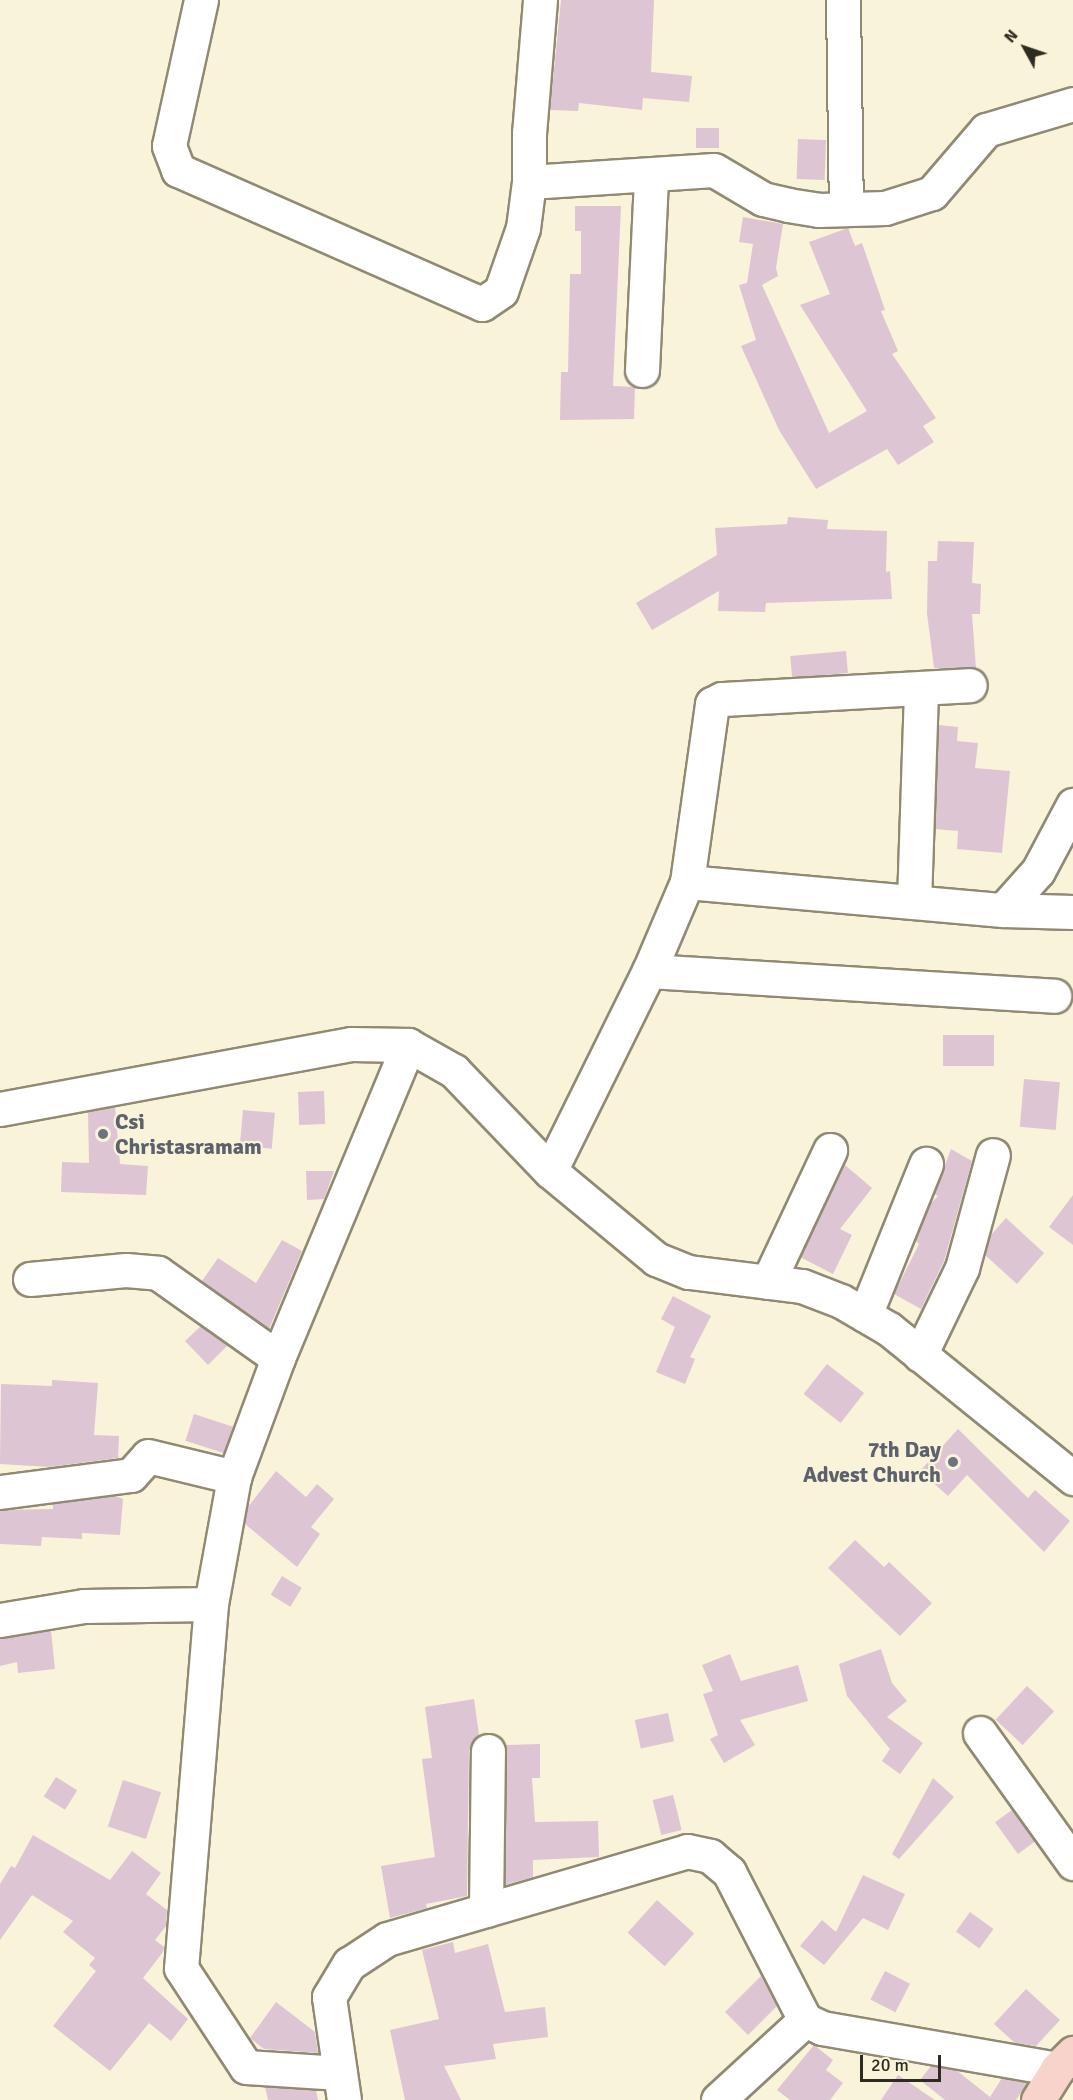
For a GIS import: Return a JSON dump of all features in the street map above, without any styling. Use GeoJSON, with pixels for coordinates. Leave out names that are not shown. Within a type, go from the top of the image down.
{"type":"FeatureCollection","features":[{"type":"Feature","properties":{"kind":"main road"},"geometry":{"type":"LineString","coordinates":[[1038,2100],[1065,2061]]}},
{"type":"Feature","properties":{"kind":"street"},"geometry":{"type":"LineString","coordinates":[[201,0],[169,146],[178,170],[482,304],[501,291],[523,228],[529,182],[529,133],[540,0]]}},
{"type":"Feature","properties":{"kind":"street"},"geometry":{"type":"LineString","coordinates":[[843,0],[846,206]]}},
{"type":"Feature","properties":{"kind":"street"},"geometry":{"type":"LineString","coordinates":[[529,182],[714,171],[763,199],[819,210],[846,206],[885,208],[932,193],[986,130],[1073,104]]}},
{"type":"Feature","properties":{"kind":"street"},"geometry":{"type":"LineString","coordinates":[[642,370],[651,176]]}},
{"type":"Feature","properties":{"kind":"street"},"geometry":{"type":"LineString","coordinates":[[550,1171],[649,971],[687,882],[708,710],[716,700],[970,685]]}},
{"type":"Feature","properties":{"kind":"street"},"geometry":{"type":"LineString","coordinates":[[914,902],[921,689]]}},
{"type":"Feature","properties":{"kind":"street"},"geometry":{"type":"LineString","coordinates":[[1003,910],[1038,871],[1073,805]]}},
{"type":"Feature","properties":{"kind":"street"},"geometry":{"type":"LineString","coordinates":[[687,882],[1003,910],[1073,912]]}},
{"type":"Feature","properties":{"kind":"street"},"geometry":{"type":"LineString","coordinates":[[649,971],[1054,996]]}},
{"type":"Feature","properties":{"kind":"street"},"geometry":{"type":"LineString","coordinates":[[0,1109],[351,1044],[408,1045],[454,1071],[550,1171],[656,1259],[689,1272],[802,1286],[841,1301],[865,1315],[920,1355],[1073,1478]]}},
{"type":"Feature","properties":{"kind":"street"},"geometry":{"type":"LineString","coordinates":[[408,1045],[278,1358],[234,1477],[211,1604],[181,1968],[246,2067],[342,2087],[329,1997],[349,1964],[387,1939],[672,1855],[702,1852],[729,1872],[805,2020],[822,2028],[1065,2061]]}},
{"type":"Feature","properties":{"kind":"street"},"geometry":{"type":"LineString","coordinates":[[768,1282],[830,1150]]}},
{"type":"Feature","properties":{"kind":"street"},"geometry":{"type":"LineString","coordinates":[[920,1355],[962,1268],[993,1155]]}},
{"type":"Feature","properties":{"kind":"street"},"geometry":{"type":"LineString","coordinates":[[865,1315],[926,1164]]}},
{"type":"Feature","properties":{"kind":"street"},"geometry":{"type":"LineString","coordinates":[[30,1279],[126,1270],[158,1273],[278,1358]]}},
{"type":"Feature","properties":{"kind":"street"},"geometry":{"type":"LineString","coordinates":[[0,1492],[131,1475],[148,1456],[234,1477]]}},
{"type":"Feature","properties":{"kind":"street"},"geometry":{"type":"LineString","coordinates":[[0,1620],[84,1606],[211,1604]]}},
{"type":"Feature","properties":{"kind":"street"},"geometry":{"type":"LineString","coordinates":[[980,1733],[1073,1863]]}},
{"type":"Feature","properties":{"kind":"street"},"geometry":{"type":"LineString","coordinates":[[486,1910],[488,1750]]}},
{"type":"Feature","properties":{"kind":"street"},"geometry":{"type":"LineString","coordinates":[[718,2100],[805,2020]]}},
{"type":"Feature","properties":{"kind":"building"},"geometry":{"type":"Polygon","coordinates":[[[561,0],[654,0],[651,72],[692,76],[689,102],[643,98],[642,110],[579,103],[578,111],[550,110],[561,0]]]}},
{"type":"Feature","properties":{"kind":"building"},"geometry":{"type":"Polygon","coordinates":[[[696,128],[719,128],[719,148],[696,148],[696,128]]]}},
{"type":"Feature","properties":{"kind":"building"},"geometry":{"type":"Polygon","coordinates":[[[798,139],[826,140],[825,180],[797,179],[798,139]]]}},
{"type":"Feature","properties":{"kind":"building"},"geometry":{"type":"Polygon","coordinates":[[[575,206],[621,206],[613,386],[635,387],[634,419],[560,420],[561,372],[568,372],[570,274],[581,274],[581,231],[575,231],[575,206]]]}},
{"type":"Feature","properties":{"kind":"building"},"geometry":{"type":"Polygon","coordinates":[[[743,217],[783,224],[776,268],[778,276],[762,285],[829,433],[867,411],[800,305],[830,294],[809,242],[848,228],[855,246],[862,243],[885,310],[881,311],[898,351],[892,354],[936,418],[923,426],[934,442],[898,465],[887,449],[816,489],[779,430],[741,346],[756,340],[739,285],[747,283],[753,244],[739,242],[743,217]]]}},
{"type":"Feature","properties":{"kind":"building"},"geometry":{"type":"Polygon","coordinates":[[[788,517],[828,520],[827,529],[887,531],[886,572],[890,571],[892,599],[766,603],[765,612],[718,611],[719,591],[652,630],[636,603],[717,555],[715,528],[787,524],[788,517]]]}},
{"type":"Feature","properties":{"kind":"building"},"geometry":{"type":"Polygon","coordinates":[[[938,541],[974,542],[972,583],[981,584],[980,614],[972,614],[976,668],[934,668],[927,613],[928,561],[937,561],[938,541]]]}},
{"type":"Feature","properties":{"kind":"building"},"geometry":{"type":"Polygon","coordinates":[[[846,651],[848,673],[792,678],[790,656],[846,651]]]}},
{"type":"Feature","properties":{"kind":"building"},"geometry":{"type":"Polygon","coordinates":[[[939,725],[958,727],[957,741],[978,743],[975,768],[1010,771],[1002,853],[957,849],[958,831],[935,829],[939,725]]]}},
{"type":"Feature","properties":{"kind":"building"},"geometry":{"type":"Polygon","coordinates":[[[943,1035],[994,1035],[994,1066],[943,1066],[943,1035]]]}},
{"type":"Feature","properties":{"kind":"building"},"geometry":{"type":"Polygon","coordinates":[[[1024,1079],[1060,1082],[1056,1130],[1020,1127],[1024,1079]]]}},
{"type":"Feature","properties":{"kind":"building"},"geometry":{"type":"Polygon","coordinates":[[[324,1091],[325,1124],[299,1125],[298,1092],[324,1091]]]}},
{"type":"Feature","properties":{"kind":"building","name":"Csi Christasramam"},"geometry":{"type":"Polygon","coordinates":[[[115,1107],[120,1164],[148,1166],[146,1195],[61,1192],[62,1162],[89,1163],[88,1112],[115,1107]]]}},
{"type":"Feature","properties":{"kind":"building"},"geometry":{"type":"Polygon","coordinates":[[[243,1110],[275,1113],[272,1149],[240,1146],[243,1110]]]}},
{"type":"Feature","properties":{"kind":"building"},"geometry":{"type":"Polygon","coordinates":[[[951,1149],[972,1161],[944,1261],[921,1309],[894,1294],[919,1244],[915,1240],[929,1205],[938,1196],[934,1194],[951,1149]]]}},
{"type":"Feature","properties":{"kind":"building"},"geometry":{"type":"Polygon","coordinates":[[[845,1165],[872,1188],[840,1229],[852,1235],[833,1274],[800,1257],[845,1165]]]}},
{"type":"Feature","properties":{"kind":"building"},"geometry":{"type":"Polygon","coordinates":[[[306,1171],[334,1171],[324,1199],[307,1200],[306,1171]]]}},
{"type":"Feature","properties":{"kind":"building"},"geometry":{"type":"Polygon","coordinates":[[[1073,1195],[1073,1245],[1049,1227],[1073,1195]]]}},
{"type":"Feature","properties":{"kind":"building"},"geometry":{"type":"Polygon","coordinates":[[[1006,1218],[1044,1253],[1017,1284],[985,1255],[990,1236],[1006,1218]]]}},
{"type":"Feature","properties":{"kind":"building"},"geometry":{"type":"Polygon","coordinates":[[[282,1240],[302,1251],[269,1329],[202,1281],[218,1258],[256,1283],[282,1240]]]}},
{"type":"Feature","properties":{"kind":"building"},"geometry":{"type":"Polygon","coordinates":[[[673,1296],[711,1316],[690,1357],[695,1359],[685,1384],[656,1372],[675,1327],[661,1319],[673,1296]]]}},
{"type":"Feature","properties":{"kind":"building"},"geometry":{"type":"Polygon","coordinates":[[[201,1326],[228,1345],[208,1365],[185,1341],[201,1326]]]}},
{"type":"Feature","properties":{"kind":"building"},"geometry":{"type":"Polygon","coordinates":[[[827,1364],[864,1393],[841,1423],[804,1394],[827,1364]]]}},
{"type":"Feature","properties":{"kind":"building"},"geometry":{"type":"Polygon","coordinates":[[[52,1380],[98,1383],[94,1435],[119,1436],[118,1458],[50,1467],[0,1464],[1,1384],[52,1386],[52,1380]]]}},
{"type":"Feature","properties":{"kind":"building"},"geometry":{"type":"Polygon","coordinates":[[[194,1414],[233,1427],[224,1453],[185,1441],[194,1414]]]}},
{"type":"Feature","properties":{"kind":"building"},"geometry":{"type":"Polygon","coordinates":[[[958,1429],[1028,1498],[1035,1490],[1070,1521],[1044,1552],[967,1475],[948,1496],[920,1471],[958,1429]]]}},
{"type":"Feature","properties":{"kind":"building"},"geometry":{"type":"Polygon","coordinates":[[[276,1471],[306,1497],[317,1484],[334,1499],[311,1527],[320,1534],[297,1567],[245,1524],[248,1507],[276,1471]]]}},
{"type":"Feature","properties":{"kind":"building"},"geometry":{"type":"Polygon","coordinates":[[[115,1496],[123,1499],[120,1535],[82,1533],[82,1539],[42,1537],[41,1546],[0,1544],[0,1510],[53,1509],[53,1504],[115,1496]]]}},
{"type":"Feature","properties":{"kind":"building"},"geometry":{"type":"Polygon","coordinates":[[[855,1540],[884,1567],[889,1562],[932,1603],[900,1636],[828,1568],[855,1540]]]}},
{"type":"Feature","properties":{"kind":"building"},"geometry":{"type":"Polygon","coordinates":[[[282,1576],[302,1588],[290,1607],[271,1595],[282,1576]]]}},
{"type":"Feature","properties":{"kind":"building"},"geometry":{"type":"Polygon","coordinates":[[[51,1631],[55,1669],[18,1673],[17,1662],[0,1666],[0,1638],[51,1631]]]}},
{"type":"Feature","properties":{"kind":"building"},"geometry":{"type":"Polygon","coordinates":[[[881,1649],[892,1683],[907,1701],[887,1717],[923,1743],[900,1774],[882,1761],[890,1749],[847,1696],[839,1664],[881,1649]]]}},
{"type":"Feature","properties":{"kind":"building"},"geometry":{"type":"Polygon","coordinates":[[[730,1654],[741,1681],[798,1665],[808,1701],[740,1720],[755,1745],[724,1763],[710,1739],[718,1735],[703,1694],[713,1691],[702,1665],[730,1654]]]}},
{"type":"Feature","properties":{"kind":"building"},"geometry":{"type":"Polygon","coordinates":[[[1027,1686],[1054,1711],[1023,1745],[996,1720],[1027,1686]]]}},
{"type":"Feature","properties":{"kind":"building"},"geometry":{"type":"Polygon","coordinates":[[[474,1699],[479,1735],[469,1751],[467,1896],[426,1904],[427,1908],[390,1918],[381,1866],[435,1857],[422,1759],[432,1758],[425,1707],[474,1699]]]}},
{"type":"Feature","properties":{"kind":"building"},"geometry":{"type":"Polygon","coordinates":[[[668,1713],[674,1741],[641,1748],[635,1720],[668,1713]]]}},
{"type":"Feature","properties":{"kind":"building"},"geometry":{"type":"Polygon","coordinates":[[[540,1744],[540,1778],[532,1778],[535,1822],[598,1821],[599,1857],[533,1860],[533,1877],[505,1885],[505,1745],[540,1744]]]}},
{"type":"Feature","properties":{"kind":"building"},"geometry":{"type":"Polygon","coordinates":[[[56,1777],[77,1790],[65,1810],[44,1797],[56,1777]]]}},
{"type":"Feature","properties":{"kind":"building"},"geometry":{"type":"Polygon","coordinates":[[[933,1778],[954,1797],[899,1859],[892,1854],[933,1778]]]}},
{"type":"Feature","properties":{"kind":"building"},"geometry":{"type":"Polygon","coordinates":[[[123,1780],[161,1792],[146,1839],[108,1827],[123,1780]]]}},
{"type":"Feature","properties":{"kind":"building"},"geometry":{"type":"Polygon","coordinates":[[[673,1795],[682,1830],[661,1835],[653,1800],[673,1795]]]}},
{"type":"Feature","properties":{"kind":"building"},"geometry":{"type":"Polygon","coordinates":[[[1012,1810],[1035,1842],[1018,1854],[995,1822],[1012,1810]]]}},
{"type":"Feature","properties":{"kind":"building"},"geometry":{"type":"Polygon","coordinates":[[[33,1835],[110,1880],[132,1851],[161,1873],[146,1894],[167,1910],[166,1926],[155,1940],[164,1947],[163,1952],[143,1978],[188,2019],[171,2041],[149,2023],[110,2071],[53,2026],[96,1971],[89,1965],[95,1958],[63,1932],[73,1921],[32,1895],[0,1940],[0,1884],[11,1866],[15,1868],[33,1835]]]}},
{"type":"Feature","properties":{"kind":"building"},"geometry":{"type":"Polygon","coordinates":[[[863,1875],[905,1894],[888,1930],[863,1918],[824,1965],[800,1946],[822,1920],[836,1932],[863,1875]]]}},
{"type":"Feature","properties":{"kind":"building"},"geometry":{"type":"Polygon","coordinates":[[[657,1900],[694,1933],[665,1966],[628,1933],[657,1900]]]}},
{"type":"Feature","properties":{"kind":"building"},"geometry":{"type":"Polygon","coordinates":[[[970,1912],[993,1929],[979,1948],[956,1931],[970,1912]]]}},
{"type":"Feature","properties":{"kind":"building"},"geometry":{"type":"Polygon","coordinates":[[[453,1942],[455,1953],[488,1944],[505,2012],[545,2007],[548,2037],[493,2044],[496,2059],[444,2066],[461,2100],[405,2100],[390,2030],[439,2019],[422,1950],[453,1942]]]}},
{"type":"Feature","properties":{"kind":"building"},"geometry":{"type":"Polygon","coordinates":[[[885,1971],[910,1984],[895,2012],[870,2000],[885,1971]]]}},
{"type":"Feature","properties":{"kind":"building"},"geometry":{"type":"Polygon","coordinates":[[[761,1976],[777,2006],[748,2035],[725,2012],[761,1976]]]}},
{"type":"Feature","properties":{"kind":"building"},"geometry":{"type":"Polygon","coordinates":[[[1026,1989],[1060,2020],[1036,2046],[1015,2043],[994,2024],[1026,1989]]]}},
{"type":"Feature","properties":{"kind":"building"},"geometry":{"type":"Polygon","coordinates":[[[276,2002],[315,2032],[318,2053],[264,2049],[250,2038],[276,2002]]]}},
{"type":"Feature","properties":{"kind":"building"},"geometry":{"type":"Polygon","coordinates":[[[814,2045],[833,2060],[826,2070],[843,2083],[830,2100],[790,2100],[777,2090],[814,2045]]]}},
{"type":"Feature","properties":{"kind":"building"},"geometry":{"type":"Polygon","coordinates":[[[931,2066],[956,2070],[990,2097],[1002,2078],[1027,2083],[1016,2100],[945,2100],[920,2080],[931,2066]]]}},
{"type":"Feature","properties":{"kind":"building"},"geometry":{"type":"Polygon","coordinates":[[[898,2075],[935,2100],[881,2100],[898,2075]]]}},
{"type":"Feature","properties":{"kind":"building"},"geometry":{"type":"Polygon","coordinates":[[[265,2087],[316,2090],[318,2100],[268,2100],[265,2087]]]}},
{"type":"Feature","properties":{"kind":"place","name":"Csi Christasramam"},"geometry":{"type":"Point","coordinates":[103,1134]}},
{"type":"Feature","properties":{"kind":"place","name":"7th Day Advest Church"},"geometry":{"type":"Point","coordinates":[953,1462]}}]}
